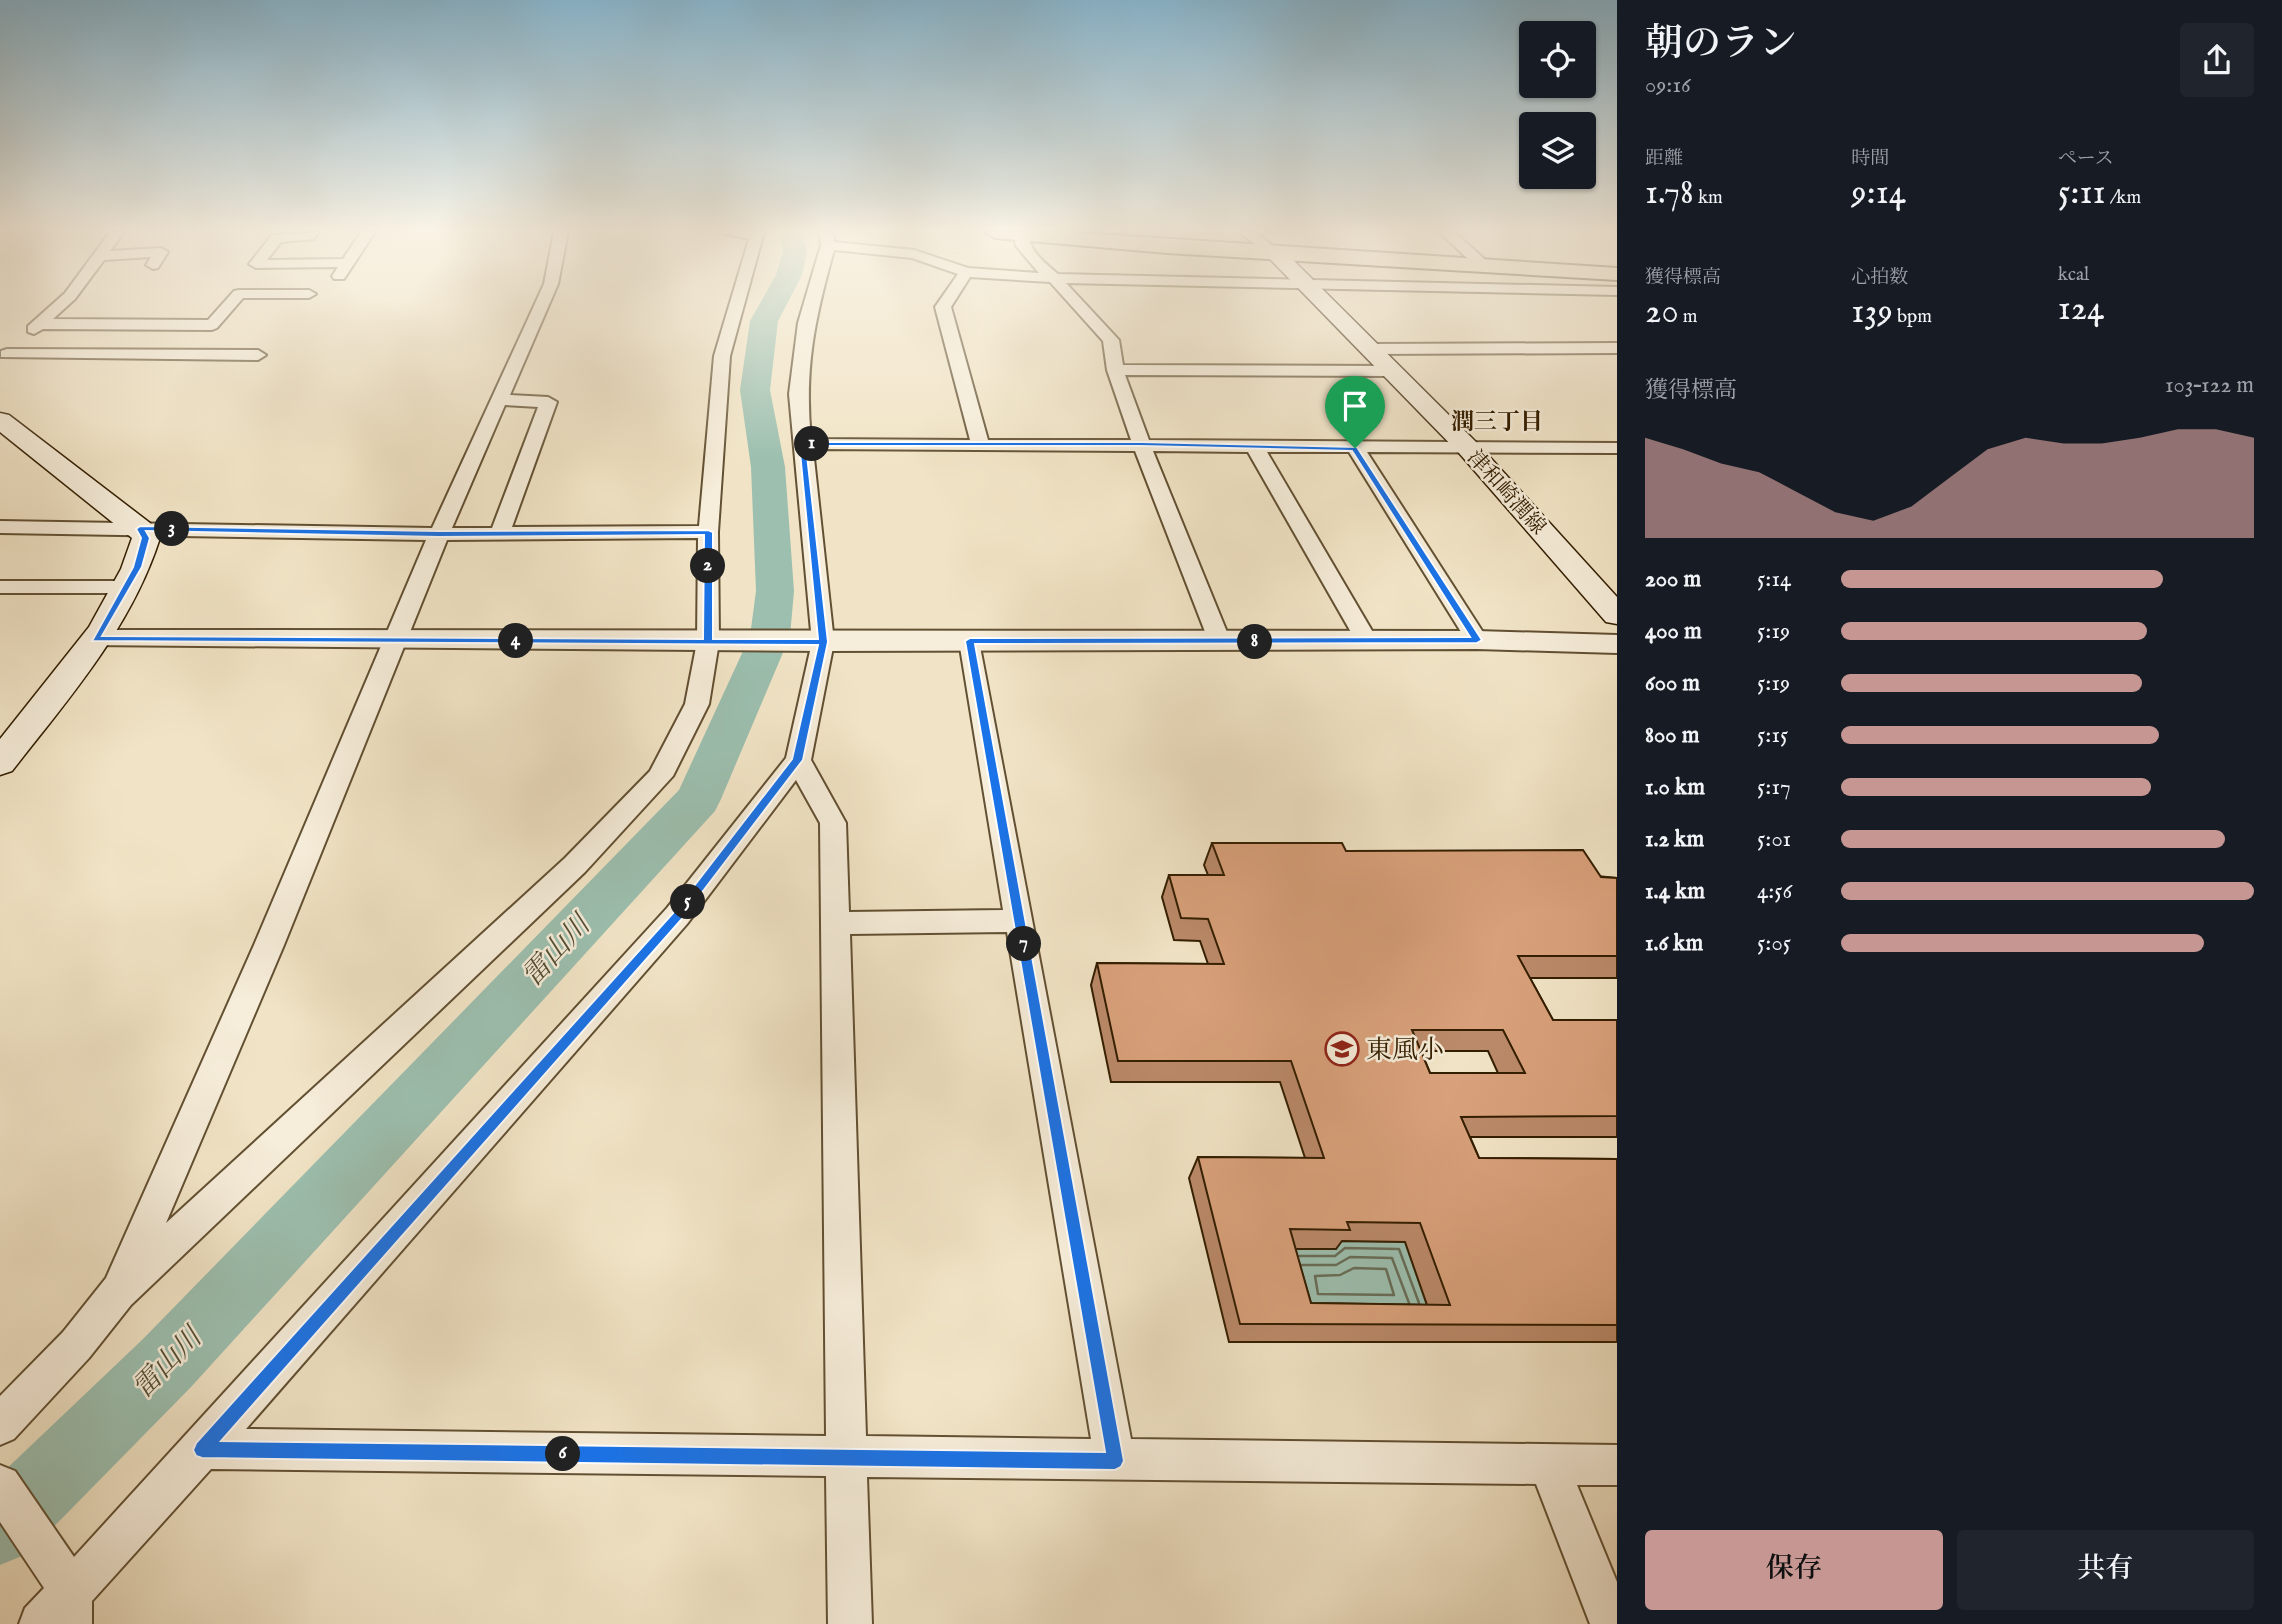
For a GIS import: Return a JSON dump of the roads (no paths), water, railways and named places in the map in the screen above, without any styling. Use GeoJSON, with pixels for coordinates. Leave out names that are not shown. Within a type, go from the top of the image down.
{"type":"FeatureCollection","features":[{"type":"Feature","properties":{"kind":"main road","name":"津和崎潤線"},"geometry":{"type":"LineString","coordinates":[[1331,308],[1468,448],[1617,615]]}},
{"type":"Feature","properties":{"kind":"main road"},"geometry":{"type":"LineString","coordinates":[[0,420],[140,529],[146,538],[138,567],[96,639],[0,763]]}},
{"type":"Feature","properties":{"kind":"street"},"geometry":{"type":"LineString","coordinates":[[4,357],[57,308]]}},
{"type":"Feature","properties":{"kind":"street"},"geometry":{"type":"LineString","coordinates":[[39,324],[212,325],[227,308]]}},
{"type":"Feature","properties":{"kind":"street"},"geometry":{"type":"LineString","coordinates":[[118,1292],[397,641],[439,534],[540,308]]}},
{"type":"Feature","properties":{"kind":"street"},"geometry":{"type":"LineString","coordinates":[[0,1425],[76,1345],[118,1292],[575,865],[660,776],[697,704],[708,642],[708,532],[722,356],[736,308]]}},
{"type":"Feature","properties":{"kind":"street"},"geometry":{"type":"LineString","coordinates":[[41,1624],[68,1599],[202,1450],[677,916],[798,760],[823,642],[798,394],[801,356],[810,308]]}},
{"type":"Feature","properties":{"kind":"street"},"geometry":{"type":"LineString","coordinates":[[943,308],[980,445]]}},
{"type":"Feature","properties":{"kind":"street"},"geometry":{"type":"LineString","coordinates":[[1081,308],[1111,340],[1115,370],[1141,444],[1179,545],[1220,642]]}},
{"type":"Feature","properties":{"kind":"street"},"geometry":{"type":"LineString","coordinates":[[1371,349],[1617,348]]}},
{"type":"Feature","properties":{"kind":"street"},"geometry":{"type":"LineString","coordinates":[[4,357],[258,355]]}},
{"type":"Feature","properties":{"kind":"street"},"geometry":{"type":"LineString","coordinates":[[1115,370],[1391,372]]}},
{"type":"Feature","properties":{"kind":"street"},"geometry":{"type":"LineString","coordinates":[[498,400],[548,402],[500,534]]}},
{"type":"Feature","properties":{"kind":"street"},"geometry":{"type":"LineString","coordinates":[[802,444],[1617,449]]}},
{"type":"Feature","properties":{"kind":"street"},"geometry":{"type":"LineString","coordinates":[[1254,446],[1367,641]]}},
{"type":"Feature","properties":{"kind":"street"},"geometry":{"type":"LineString","coordinates":[[1355,448],[1477,640]]}},
{"type":"Feature","properties":{"kind":"street"},"geometry":{"type":"LineString","coordinates":[[0,527],[439,534],[708,532]]}},
{"type":"Feature","properties":{"kind":"street"},"geometry":{"type":"LineString","coordinates":[[0,587],[126,587]]}},
{"type":"Feature","properties":{"kind":"street"},"geometry":{"type":"LineString","coordinates":[[96,639],[708,642],[1477,640],[1617,644]]}},
{"type":"Feature","properties":{"kind":"street"},"geometry":{"type":"LineString","coordinates":[[970,641],[1115,1461]]}},
{"type":"Feature","properties":{"kind":"street"},"geometry":{"type":"LineString","coordinates":[[798,760],[833,823],[850,1624]]}},
{"type":"Feature","properties":{"kind":"street"},"geometry":{"type":"LineString","coordinates":[[835,923],[1020,921]]}},
{"type":"Feature","properties":{"kind":"street"},"geometry":{"type":"LineString","coordinates":[[202,1450],[1617,1465]]}},
{"type":"Feature","properties":{"kind":"street"},"geometry":{"type":"LineString","coordinates":[[1549,1466],[1612,1624]]}},
{"type":"Feature","properties":{"kind":"street"},"geometry":{"type":"LineString","coordinates":[[0,1486],[68,1599]]}},
{"type":"Feature","properties":{"kind":"water"},"geometry":{"type":"Polygon","coordinates":[[[1334,1241],[1405,1242],[1433,1323],[1298,1321],[1278,1248],[1336,1249],[1334,1241]]]}},
{"type":"Feature","properties":{"kind":"waterway","name":"雷山川"},"geometry":{"type":"LineString","coordinates":[[0,1527],[167,1363],[698,799],[770,636],[775,591],[768,467],[755,390],[764,321],[771,308]]}},
{"type":"Feature","properties":{"kind":"place","name":"東風小"},"geometry":{"type":"Point","coordinates":[1342,1049]}},
{"type":"Feature","properties":{"kind":"district","name":"潤三丁目"},"geometry":{"type":"Point","coordinates":[1497,421]}}]}
